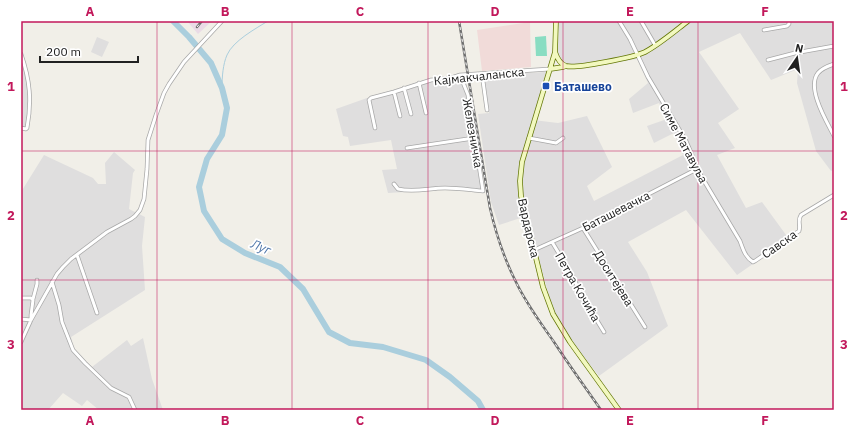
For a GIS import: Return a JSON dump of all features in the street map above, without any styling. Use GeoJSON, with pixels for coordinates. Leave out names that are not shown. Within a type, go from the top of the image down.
{"type":"FeatureCollection","features":[{"type":"Feature","properties":{"kind":"main road","name":"Вардарска"},"geometry":{"type":"LineString","coordinates":[[556,21],[555,52],[521,168],[520,186],[523,206],[543,287],[553,314],[564,334],[619,410]]}},
{"type":"Feature","properties":{"kind":"main road"},"geometry":{"type":"LineString","coordinates":[[550,70],[566,66],[587,65],[637,55],[650,49],[688,21]]}},
{"type":"Feature","properties":{"kind":"main road"},"geometry":{"type":"LineString","coordinates":[[555,52],[561,63],[566,66]]}},
{"type":"Feature","properties":{"kind":"street"},"geometry":{"type":"LineString","coordinates":[[21,342],[31,320],[62,266],[107,232],[131,219],[140,210],[144,199],[148,140],[169,84],[194,50],[222,21]]}},
{"type":"Feature","properties":{"kind":"street","name":"Симе Матавуља"},"geometry":{"type":"LineString","coordinates":[[619,21],[661,99],[686,141],[697,169],[740,241],[744,253],[753,262]]}},
{"type":"Feature","properties":{"kind":"street"},"geometry":{"type":"LineString","coordinates":[[641,21],[655,45]]}},
{"type":"Feature","properties":{"kind":"street"},"geometry":{"type":"LineString","coordinates":[[764,30],[787,26],[789,21]]}},
{"type":"Feature","properties":{"kind":"street"},"geometry":{"type":"LineString","coordinates":[[768,60],[795,53],[834,46]]}},
{"type":"Feature","properties":{"kind":"street"},"geometry":{"type":"LineString","coordinates":[[21,54],[26,67],[30,92],[30,107],[27,128],[21,128]]}},
{"type":"Feature","properties":{"kind":"street"},"geometry":{"type":"LineString","coordinates":[[834,64],[826,67],[818,73],[814,83],[815,92],[824,117],[834,136]]}},
{"type":"Feature","properties":{"kind":"street","name":"Кајмакчаланска"},"geometry":{"type":"LineString","coordinates":[[375,128],[370,98],[394,92],[419,83],[451,78],[460,75],[550,70]]}},
{"type":"Feature","properties":{"kind":"street"},"geometry":{"type":"LineString","coordinates":[[482,74],[487,110]]}},
{"type":"Feature","properties":{"kind":"street","name":"Железничка"},"geometry":{"type":"LineString","coordinates":[[394,184],[398,189],[404,191],[445,188],[483,191],[468,96],[460,75]]}},
{"type":"Feature","properties":{"kind":"street"},"geometry":{"type":"LineString","coordinates":[[419,83],[426,113]]}},
{"type":"Feature","properties":{"kind":"street"},"geometry":{"type":"LineString","coordinates":[[404,88],[411,114]]}},
{"type":"Feature","properties":{"kind":"street"},"geometry":{"type":"LineString","coordinates":[[394,92],[400,116]]}},
{"type":"Feature","properties":{"kind":"street"},"geometry":{"type":"LineString","coordinates":[[407,148],[474,138]]}},
{"type":"Feature","properties":{"kind":"street"},"geometry":{"type":"LineString","coordinates":[[529,138],[556,143],[563,138]]}},
{"type":"Feature","properties":{"kind":"street","name":"Баташевачка"},"geometry":{"type":"LineString","coordinates":[[534,250],[583,228],[697,169]]}},
{"type":"Feature","properties":{"kind":"street","name":"Савска"},"geometry":{"type":"LineString","coordinates":[[753,262],[799,231],[799,220],[801,215],[834,195]]}},
{"type":"Feature","properties":{"kind":"street","name":"Доситејева"},"geometry":{"type":"LineString","coordinates":[[583,228],[644,327]]}},
{"type":"Feature","properties":{"kind":"street","name":"Петра Кочића"},"geometry":{"type":"LineString","coordinates":[[552,242],[604,332]]}},
{"type":"Feature","properties":{"kind":"street"},"geometry":{"type":"LineString","coordinates":[[76,254],[97,313]]}},
{"type":"Feature","properties":{"kind":"street"},"geometry":{"type":"LineString","coordinates":[[31,320],[37,280]]}},
{"type":"Feature","properties":{"kind":"street"},"geometry":{"type":"LineString","coordinates":[[52,282],[59,305],[62,322],[73,350],[111,388],[129,397],[135,410]]}},
{"type":"Feature","properties":{"kind":"street"},"geometry":{"type":"LineString","coordinates":[[21,298],[33,299]]}},
{"type":"Feature","properties":{"kind":"street"},"geometry":{"type":"LineString","coordinates":[[21,318],[31,320]]}},
{"type":"Feature","properties":{"kind":"shaded area"},"geometry":{"type":"Polygon","coordinates":[[[187,21],[212,21],[198,34],[187,21]]]}},
{"type":"Feature","properties":{"kind":"shaded area"},"geometry":{"type":"Polygon","coordinates":[[[559,21],[834,21],[834,170],[831,171],[816,151],[797,83],[798,69],[771,80],[740,33],[699,52],[739,109],[718,123],[735,148],[717,155],[746,208],[762,202],[789,239],[737,275],[686,210],[628,242],[647,272],[668,326],[599,376],[573,343],[554,314],[527,216],[499,225],[491,202],[478,114],[489,113],[484,75],[546,72],[533,120],[558,123],[587,116],[612,167],[587,186],[594,201],[683,155],[674,133],[654,143],[647,126],[667,119],[659,103],[633,113],[629,99],[648,83],[637,59],[574,69],[561,61],[557,53],[559,21]]]}},
{"type":"Feature","properties":{"kind":"shaded area"},"geometry":{"type":"Polygon","coordinates":[[[530,22],[531,67],[482,71],[477,30],[530,22]]]}},
{"type":"Feature","properties":{"kind":"shaded area"},"geometry":{"type":"Polygon","coordinates":[[[97,37],[109,42],[102,57],[91,52],[97,37]]]}},
{"type":"Feature","properties":{"kind":"shaded area"},"geometry":{"type":"Polygon","coordinates":[[[21,57],[30,92],[27,126],[25,128],[21,127],[21,57]]]}},
{"type":"Feature","properties":{"kind":"shaded area"},"geometry":{"type":"Polygon","coordinates":[[[465,74],[485,193],[469,190],[438,190],[388,193],[382,170],[397,169],[391,140],[350,146],[348,137],[343,136],[336,109],[424,80],[465,74]]]}},
{"type":"Feature","properties":{"kind":"shaded area"},"geometry":{"type":"Polygon","coordinates":[[[114,152],[135,170],[133,173],[129,209],[145,217],[142,246],[145,290],[71,337],[74,349],[92,367],[127,340],[131,346],[143,338],[152,379],[163,410],[99,410],[87,400],[82,406],[63,393],[48,410],[21,410],[21,192],[44,155],[93,178],[98,184],[106,184],[105,163],[114,152]]]}},
{"type":"Feature","properties":{"kind":"green space"},"geometry":{"type":"Polygon","coordinates":[[[546,36],[547,56],[536,56],[535,37],[546,36]]]}},
{"type":"Feature","properties":{"kind":"waterway","name":"Луг"},"geometry":{"type":"LineString","coordinates":[[173,21],[211,63],[222,88],[227,108],[222,135],[207,159],[199,187],[204,211],[222,239],[245,253],[280,267],[303,289],[329,332],[350,343],[383,347],[426,360],[450,377],[478,401],[483,410]]}},
{"type":"Feature","properties":{"kind":"waterway"},"geometry":{"type":"LineString","coordinates":[[222,87],[224,66],[230,50],[245,36],[268,21]]}},
{"type":"Feature","properties":{"kind":"railway"},"geometry":{"type":"LineString","coordinates":[[197,27],[202,21]]}},
{"type":"Feature","properties":{"kind":"railway"},"geometry":{"type":"LineString","coordinates":[[459,21],[490,208],[503,254],[528,304],[601,410]]}},
{"type":"Feature","properties":{"kind":"place","name":"Баташево"},"geometry":{"type":"Point","coordinates":[546,86]}}]}
